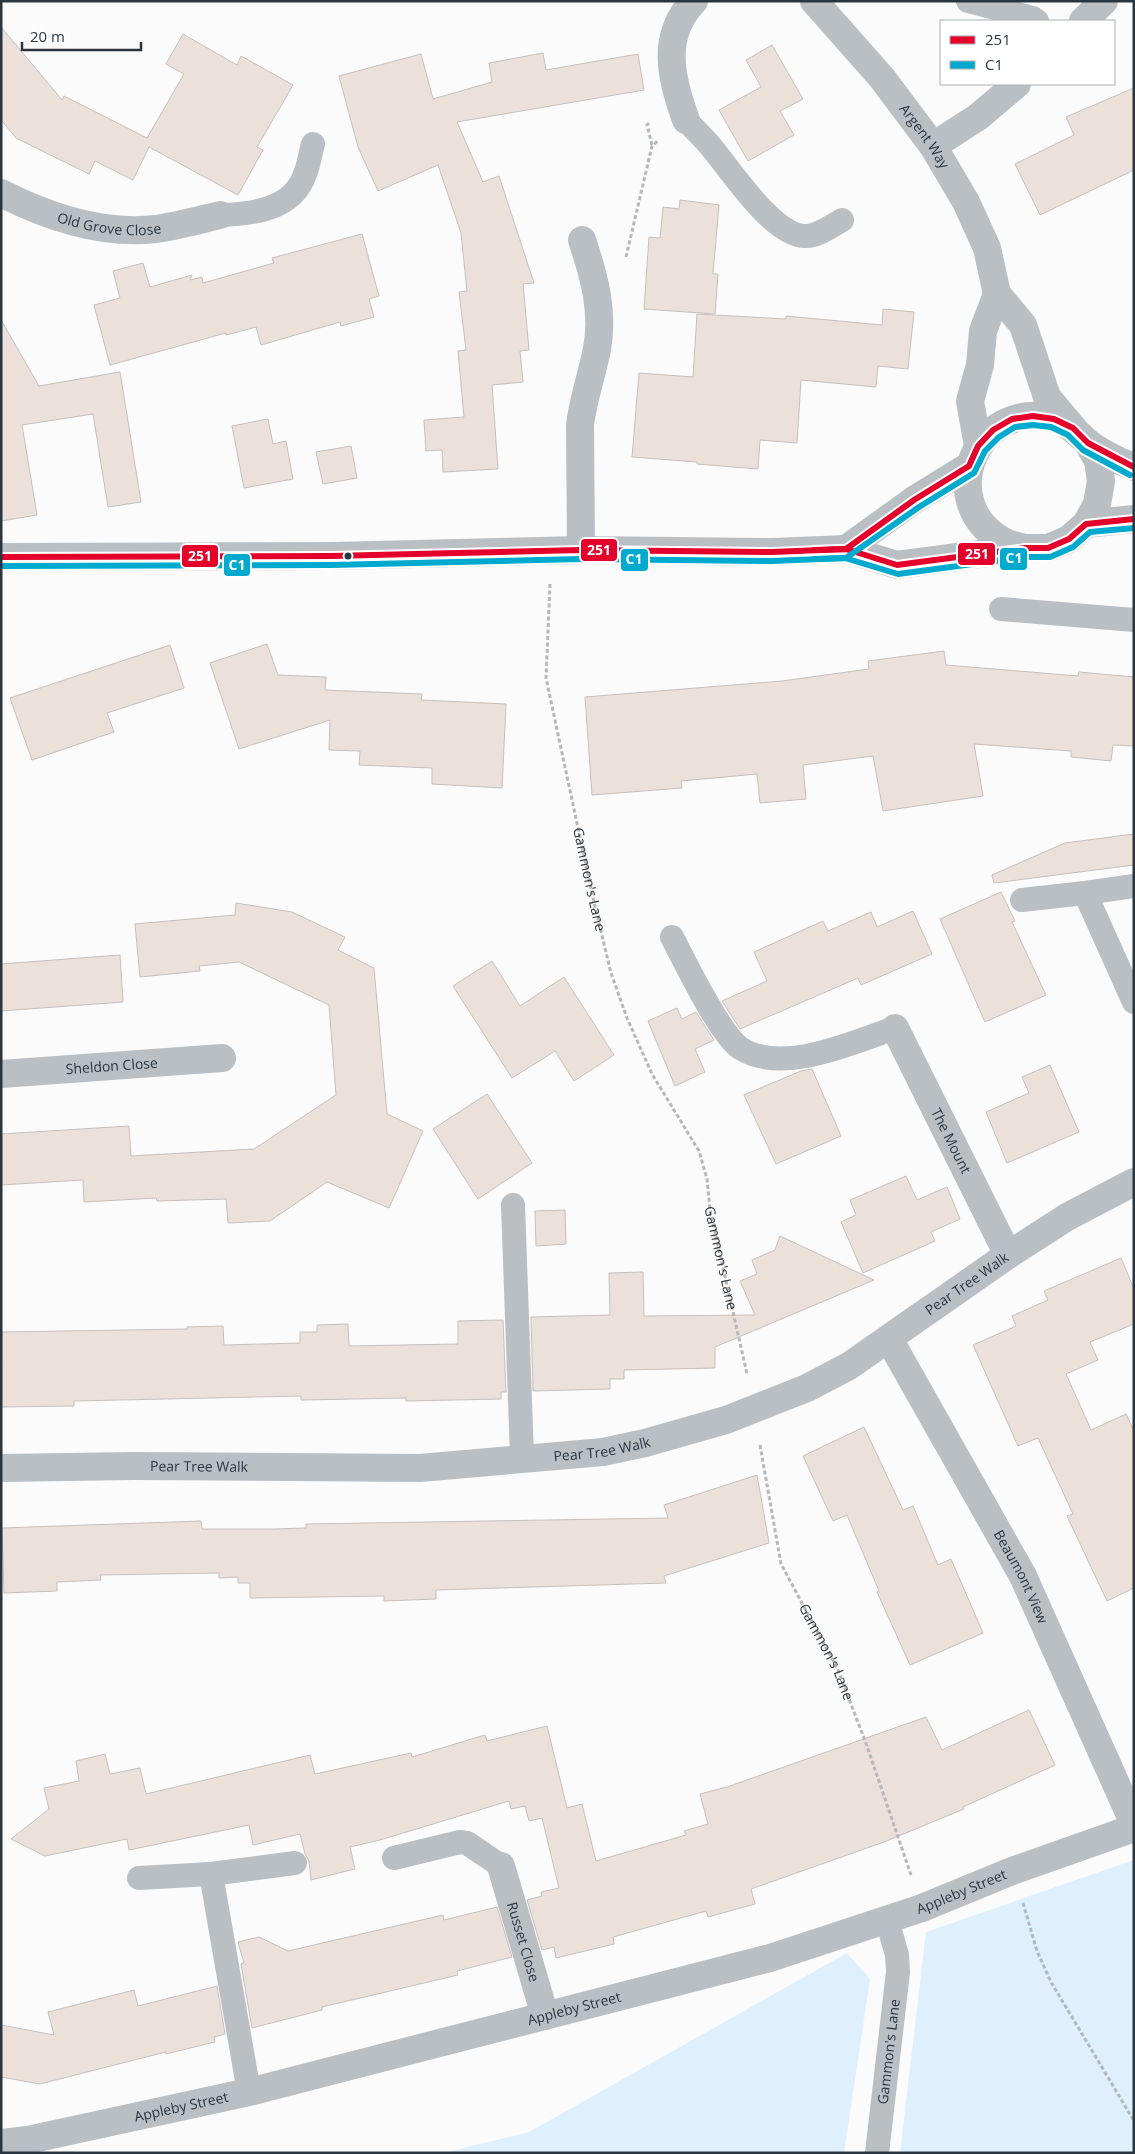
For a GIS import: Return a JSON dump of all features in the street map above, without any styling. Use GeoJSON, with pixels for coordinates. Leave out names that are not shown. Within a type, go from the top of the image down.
{"type":"FeatureCollection","features":[{"type":"Feature","properties":{"kind":"street"},"geometry":{"type":"LineString","coordinates":[[686,120],[676,91],[672,64],[672,40],[683,13],[694,1]]}},
{"type":"Feature","properties":{"kind":"street","name":"Argent Way"},"geometry":{"type":"LineString","coordinates":[[814,1],[882,78],[933,146],[966,202],[987,248],[997,294],[1023,325],[1047,397],[1080,435]]}},
{"type":"Feature","properties":{"kind":"street"},"geometry":{"type":"LineString","coordinates":[[1084,20],[1104,1]]}},
{"type":"Feature","properties":{"kind":"street"},"geometry":{"type":"LineString","coordinates":[[933,146],[978,117],[1016,85]]}},
{"type":"Feature","properties":{"kind":"street","name":"Old Grove Close"},"geometry":{"type":"LineString","coordinates":[[1,193],[35,209],[71,221],[124,229],[155,229],[220,215]]}},
{"type":"Feature","properties":{"kind":"street"},"geometry":{"type":"LineString","coordinates":[[581,550],[580,425],[598,347],[599,306],[595,278],[582,240]]}},
{"type":"Feature","properties":{"kind":"street"},"geometry":{"type":"LineString","coordinates":[[997,294],[983,331],[980,365],[970,401],[974,456],[967,488],[972,508],[985,528],[1003,542],[1024,548]]}},
{"type":"Feature","properties":{"kind":"street"},"geometry":{"type":"LineString","coordinates":[[846,549],[974,456],[993,430],[1012,419],[1033,416],[1054,419],[1134,467]]}},
{"type":"Feature","properties":{"kind":"street"},"geometry":{"type":"LineString","coordinates":[[1,557],[331,556],[581,550],[772,552],[846,549],[897,565],[1024,548],[1048,548],[1069,539],[1086,524],[1097,504],[1101,482],[1098,461],[1080,435]]}},
{"type":"Feature","properties":{"kind":"street"},"geometry":{"type":"LineString","coordinates":[[1086,524],[1134,519]]}},
{"type":"Feature","properties":{"kind":"street","name":"The Mount"},"geometry":{"type":"LineString","coordinates":[[895,1028],[1008,1255]]}},
{"type":"Feature","properties":{"kind":"street","name":"Sheldon Close"},"geometry":{"type":"LineString","coordinates":[[1,1074],[222,1058]]}},
{"type":"Feature","properties":{"kind":"street","name":"Pear Tree Walk"},"geometry":{"type":"LineString","coordinates":[[1,1468],[144,1466],[420,1468],[522,1457],[603,1452],[664,1438],[726,1420],[807,1388],[849,1366],[1008,1255],[1067,1217],[1134,1182]]}},
{"type":"Feature","properties":{"kind":"street","name":"Beaumont View"},"geometry":{"type":"LineString","coordinates":[[890,1339],[1023,1576],[1134,1826]]}},
{"type":"Feature","properties":{"kind":"street","name":"Appleby Street"},"geometry":{"type":"LineString","coordinates":[[1,2143],[28,2140],[249,2092],[770,1958],[922,1908],[1012,1871],[1134,1826]]}},
{"type":"Feature","properties":{"kind":"street","name":"Russet Close"},"geometry":{"type":"LineString","coordinates":[[501,1866],[544,2016]]}},
{"type":"Feature","properties":{"kind":"lane"},"geometry":{"type":"LineString","coordinates":[[968,1],[1036,20]]}},
{"type":"Feature","properties":{"kind":"lane"},"geometry":{"type":"LineString","coordinates":[[686,120],[711,147],[748,194],[771,218],[790,233],[805,236],[818,233],[842,220]]}},
{"type":"Feature","properties":{"kind":"lane"},"geometry":{"type":"LineString","coordinates":[[220,215],[261,211],[289,198],[299,187],[305,175],[313,144]]}},
{"type":"Feature","properties":{"kind":"lane"},"geometry":{"type":"LineString","coordinates":[[1001,609],[1134,620]]}},
{"type":"Feature","properties":{"kind":"lane"},"geometry":{"type":"LineString","coordinates":[[1022,900],[1134,886]]}},
{"type":"Feature","properties":{"kind":"lane"},"geometry":{"type":"LineString","coordinates":[[1085,893],[1134,1002]]}},
{"type":"Feature","properties":{"kind":"lane"},"geometry":{"type":"LineString","coordinates":[[672,937],[701,992],[729,1037],[740,1048],[759,1056],[778,1060],[836,1049],[895,1028]]}},
{"type":"Feature","properties":{"kind":"lane"},"geometry":{"type":"LineString","coordinates":[[513,1205],[522,1457]]}},
{"type":"Feature","properties":{"kind":"lane"},"geometry":{"type":"LineString","coordinates":[[394,1858],[460,1842],[467,1843],[501,1866]]}},
{"type":"Feature","properties":{"kind":"lane"},"geometry":{"type":"LineString","coordinates":[[139,1878],[211,1874],[295,1863]]}},
{"type":"Feature","properties":{"kind":"lane"},"geometry":{"type":"LineString","coordinates":[[211,1874],[249,2092]]}},
{"type":"Feature","properties":{"kind":"lane","name":"Gammon's Lane"},"geometry":{"type":"LineString","coordinates":[[877,2153],[898,1972],[897,1955],[887,1920]]}},
{"type":"Feature","properties":{"kind":"path"},"geometry":{"type":"LineString","coordinates":[[625,259],[652,146],[686,120]]}},
{"type":"Feature","properties":{"kind":"path","name":"Gammon's Lane"},"geometry":{"type":"LineString","coordinates":[[552,551],[546,678],[593,898],[611,973],[627,1018],[652,1074],[699,1151],[707,1180],[710,1210],[748,1378]]}},
{"type":"Feature","properties":{"kind":"path","name":"Gammon's Lane"},"geometry":{"type":"LineString","coordinates":[[726,1420],[735,1443],[758,1436],[782,1564],[838,1670],[867,1746],[922,1908]]}},
{"type":"Feature","properties":{"kind":"path"},"geometry":{"type":"LineString","coordinates":[[1012,1871],[1038,1950],[1051,1982],[1134,2120]]}},
{"type":"Feature","properties":{"kind":"shaded area"},"geometry":{"type":"Polygon","coordinates":[[[1134,1860],[1134,2153],[900,2153],[926,1932],[1134,1860]]]}},
{"type":"Feature","properties":{"kind":"shaded area"},"geometry":{"type":"Polygon","coordinates":[[[847,1953],[870,1979],[844,2153],[443,2153],[529,2132],[847,1953]]]}},
{"type":"Feature","properties":{"kind":"building"},"geometry":{"type":"Polygon","coordinates":[[[1,27],[62,100],[64,96],[147,138],[184,74],[166,64],[183,34],[237,65],[241,56],[293,85],[257,147],[263,150],[238,195],[149,147],[133,180],[95,161],[89,174],[16,138],[1,120],[1,27]]]}},
{"type":"Feature","properties":{"kind":"building"},"geometry":{"type":"Polygon","coordinates":[[[772,45],[803,99],[780,111],[794,135],[748,161],[719,110],[761,87],[746,60],[772,45]]]}},
{"type":"Feature","properties":{"kind":"building"},"geometry":{"type":"Polygon","coordinates":[[[543,53],[546,70],[638,54],[644,90],[457,122],[483,182],[499,176],[534,283],[523,284],[529,350],[520,351],[523,382],[492,385],[498,469],[443,472],[442,450],[426,451],[424,420],[464,417],[458,351],[466,350],[459,292],[467,291],[461,233],[438,165],[378,191],[358,147],[339,76],[421,54],[433,99],[492,82],[489,63],[543,53]]]}},
{"type":"Feature","properties":{"kind":"building"},"geometry":{"type":"Polygon","coordinates":[[[1134,88],[1134,170],[1040,215],[1015,164],[1074,135],[1066,117],[1134,88]]]}},
{"type":"Feature","properties":{"kind":"building"},"geometry":{"type":"Polygon","coordinates":[[[680,200],[719,205],[713,274],[718,274],[715,314],[644,309],[649,237],[660,238],[663,207],[679,209],[680,200]]]}},
{"type":"Feature","properties":{"kind":"building"},"geometry":{"type":"Polygon","coordinates":[[[362,234],[379,296],[369,299],[374,317],[341,326],[340,322],[261,345],[256,327],[226,335],[226,333],[110,365],[94,305],[120,298],[113,271],[143,263],[150,287],[192,275],[190,280],[202,277],[203,283],[274,263],[272,258],[362,234]]]}},
{"type":"Feature","properties":{"kind":"building"},"geometry":{"type":"Polygon","coordinates":[[[883,309],[914,312],[908,369],[878,366],[876,387],[801,380],[797,443],[760,440],[758,469],[632,457],[639,373],[693,377],[697,314],[786,319],[786,316],[882,325],[883,309]]]}},
{"type":"Feature","properties":{"kind":"building"},"geometry":{"type":"Polygon","coordinates":[[[1,320],[39,386],[120,372],[141,502],[108,507],[93,414],[22,425],[37,515],[1,521],[1,320]]]}},
{"type":"Feature","properties":{"kind":"building"},"geometry":{"type":"Polygon","coordinates":[[[268,419],[273,444],[286,441],[293,479],[244,488],[232,426],[268,419]]]}},
{"type":"Feature","properties":{"kind":"building"},"geometry":{"type":"Polygon","coordinates":[[[351,446],[357,478],[323,484],[316,452],[351,446]]]}},
{"type":"Feature","properties":{"kind":"building"},"geometry":{"type":"Polygon","coordinates":[[[267,644],[278,675],[326,677],[325,690],[422,694],[421,700],[506,704],[502,788],[432,784],[432,768],[359,765],[360,751],[329,750],[330,720],[239,749],[210,663],[267,644]]]}},
{"type":"Feature","properties":{"kind":"building"},"geometry":{"type":"Polygon","coordinates":[[[170,645],[184,688],[107,713],[114,732],[32,760],[10,698],[170,645]]]}},
{"type":"Feature","properties":{"kind":"building"},"geometry":{"type":"Polygon","coordinates":[[[944,651],[946,665],[1078,676],[1079,672],[1134,677],[1134,746],[1113,745],[1111,761],[1071,757],[1071,751],[974,744],[983,796],[883,811],[873,756],[803,765],[806,799],[760,803],[757,774],[681,781],[682,788],[592,795],[585,697],[782,681],[869,669],[868,661],[944,651]]]}},
{"type":"Feature","properties":{"kind":"building"},"geometry":{"type":"Polygon","coordinates":[[[1134,834],[1134,865],[994,883],[992,875],[1065,843],[1134,834]]]}},
{"type":"Feature","properties":{"kind":"building"},"geometry":{"type":"Polygon","coordinates":[[[1001,892],[1015,921],[1012,922],[1046,995],[985,1022],[940,919],[1001,892]]]}},
{"type":"Feature","properties":{"kind":"building"},"geometry":{"type":"Polygon","coordinates":[[[236,903],[292,912],[345,937],[338,950],[374,968],[387,1114],[423,1131],[389,1208],[327,1182],[270,1221],[228,1223],[226,1199],[157,1201],[156,1198],[84,1202],[83,1180],[1,1185],[1,1134],[129,1126],[131,1156],[254,1149],[336,1095],[329,1005],[239,962],[199,966],[200,971],[140,977],[135,924],[235,915],[236,903]]]}},
{"type":"Feature","properties":{"kind":"building"},"geometry":{"type":"Polygon","coordinates":[[[913,911],[932,954],[861,985],[858,978],[740,1029],[722,1001],[767,981],[754,952],[823,921],[828,931],[871,912],[877,927],[913,911]]]}},
{"type":"Feature","properties":{"kind":"building"},"geometry":{"type":"Polygon","coordinates":[[[120,955],[123,1002],[1,1011],[1,964],[120,955]]]}},
{"type":"Feature","properties":{"kind":"building"},"geometry":{"type":"Polygon","coordinates":[[[492,961],[520,1006],[564,977],[614,1055],[574,1081],[555,1051],[512,1078],[453,986],[492,961]]]}},
{"type":"Feature","properties":{"kind":"building"},"geometry":{"type":"Polygon","coordinates":[[[677,1008],[682,1019],[696,1012],[714,1040],[695,1049],[705,1072],[675,1086],[648,1021],[677,1008]]]}},
{"type":"Feature","properties":{"kind":"building"},"geometry":{"type":"Polygon","coordinates":[[[1050,1065],[1079,1132],[1007,1163],[986,1112],[1029,1093],[1022,1077],[1050,1065]]]}},
{"type":"Feature","properties":{"kind":"building"},"geometry":{"type":"Polygon","coordinates":[[[812,1069],[841,1136],[776,1164],[744,1095],[801,1071],[812,1069]]]}},
{"type":"Feature","properties":{"kind":"building"},"geometry":{"type":"Polygon","coordinates":[[[487,1094],[532,1163],[478,1199],[433,1129],[487,1094]]]}},
{"type":"Feature","properties":{"kind":"building"},"geometry":{"type":"Polygon","coordinates":[[[906,1176],[917,1200],[947,1187],[960,1219],[931,1232],[935,1241],[863,1273],[841,1222],[856,1215],[850,1200],[906,1176]]]}},
{"type":"Feature","properties":{"kind":"building"},"geometry":{"type":"Polygon","coordinates":[[[565,1210],[566,1244],[536,1246],[535,1211],[565,1210]]]}},
{"type":"Feature","properties":{"kind":"building"},"geometry":{"type":"Polygon","coordinates":[[[780,1236],[874,1280],[715,1347],[715,1368],[624,1370],[624,1379],[610,1379],[610,1389],[533,1391],[531,1317],[610,1315],[609,1273],[643,1272],[644,1316],[755,1315],[740,1281],[757,1274],[752,1260],[775,1250],[780,1236]]]}},
{"type":"Feature","properties":{"kind":"building"},"geometry":{"type":"Polygon","coordinates":[[[1121,1258],[1134,1289],[1134,1324],[1090,1342],[1098,1360],[1066,1374],[1091,1430],[1126,1414],[1134,1431],[1134,1588],[1107,1601],[1067,1516],[1073,1514],[1038,1438],[1018,1446],[973,1345],[1016,1326],[1012,1316],[1048,1300],[1044,1291],[1121,1258]]]}},
{"type":"Feature","properties":{"kind":"building"},"geometry":{"type":"Polygon","coordinates":[[[503,1320],[506,1392],[501,1392],[501,1399],[406,1401],[406,1398],[301,1400],[301,1396],[74,1401],[74,1406],[1,1407],[2,1332],[187,1329],[187,1327],[223,1326],[224,1345],[300,1343],[300,1332],[317,1332],[317,1325],[348,1324],[349,1346],[458,1344],[458,1321],[503,1320]]]}},
{"type":"Feature","properties":{"kind":"building"},"geometry":{"type":"Polygon","coordinates":[[[864,1427],[903,1510],[913,1506],[938,1565],[951,1559],[983,1633],[910,1665],[877,1592],[879,1591],[847,1515],[833,1521],[803,1456],[864,1427]]]}},
{"type":"Feature","properties":{"kind":"building"},"geometry":{"type":"Polygon","coordinates":[[[757,1475],[769,1543],[664,1576],[666,1583],[436,1590],[436,1599],[384,1601],[384,1596],[250,1598],[250,1583],[238,1583],[238,1577],[219,1578],[219,1573],[100,1575],[101,1580],[57,1582],[57,1591],[4,1593],[2,1528],[201,1521],[202,1529],[274,1529],[306,1528],[306,1524],[668,1518],[664,1505],[757,1475]]]}},
{"type":"Feature","properties":{"kind":"building"},"geometry":{"type":"Polygon","coordinates":[[[1029,1710],[1055,1765],[963,1807],[964,1809],[884,1842],[751,1889],[755,1904],[708,1917],[706,1911],[613,1937],[614,1944],[556,1958],[554,1947],[542,1950],[527,1900],[542,1896],[541,1892],[559,1888],[542,1818],[529,1821],[525,1806],[511,1809],[509,1801],[380,1840],[350,1847],[355,1869],[311,1880],[309,1861],[305,1854],[300,1834],[253,1845],[249,1825],[129,1850],[127,1839],[45,1856],[11,1839],[49,1809],[44,1788],[79,1781],[76,1761],[105,1754],[110,1774],[140,1768],[146,1794],[310,1755],[315,1774],[411,1753],[412,1757],[485,1735],[487,1741],[547,1726],[567,1808],[582,1804],[596,1861],[686,1835],[684,1831],[708,1824],[700,1794],[727,1787],[926,1717],[942,1750],[1029,1710]]]}},
{"type":"Feature","properties":{"kind":"building"},"geometry":{"type":"Polygon","coordinates":[[[497,1907],[512,1957],[457,1971],[458,1975],[322,2007],[322,2010],[252,2028],[241,1964],[244,1963],[238,1942],[259,1937],[288,1951],[443,1915],[444,1920],[497,1907]]]}},
{"type":"Feature","properties":{"kind":"building"},"geometry":{"type":"Polygon","coordinates":[[[217,1986],[225,2034],[214,2037],[215,2042],[166,2054],[166,2052],[40,2084],[1,2077],[1,2025],[54,2035],[48,2012],[134,1990],[138,2006],[217,1986]]]}},
{"type":"Feature","properties":{"kind":"transit line","name":"251"},"geometry":{"type":"LineString","coordinates":[[1,557],[331,556],[581,550],[772,552],[846,549],[914,500],[969,466],[978,446],[993,430],[1012,419],[1033,416],[1054,419],[1073,428],[1088,443],[1134,467]]}},
{"type":"Feature","properties":{"kind":"transit line","name":"C1"},"geometry":{"type":"LineString","coordinates":[[1,566],[331,565],[581,559],[772,561],[846,558],[919,507],[974,473],[985,451],[999,437],[1015,427],[1033,425],[1051,427],[1068,435],[1083,450],[1130,475]]}},
{"type":"Feature","properties":{"kind":"transit line","name":"251"},"geometry":{"type":"LineString","coordinates":[[814,550],[846,549],[897,565],[1025,548],[1048,548],[1069,539],[1086,524],[1134,519]]}},
{"type":"Feature","properties":{"kind":"transit line","name":"C1"},"geometry":{"type":"LineString","coordinates":[[814,559],[845,558],[898,574],[1026,557],[1050,557],[1073,547],[1090,532],[1134,528]]}}]}
